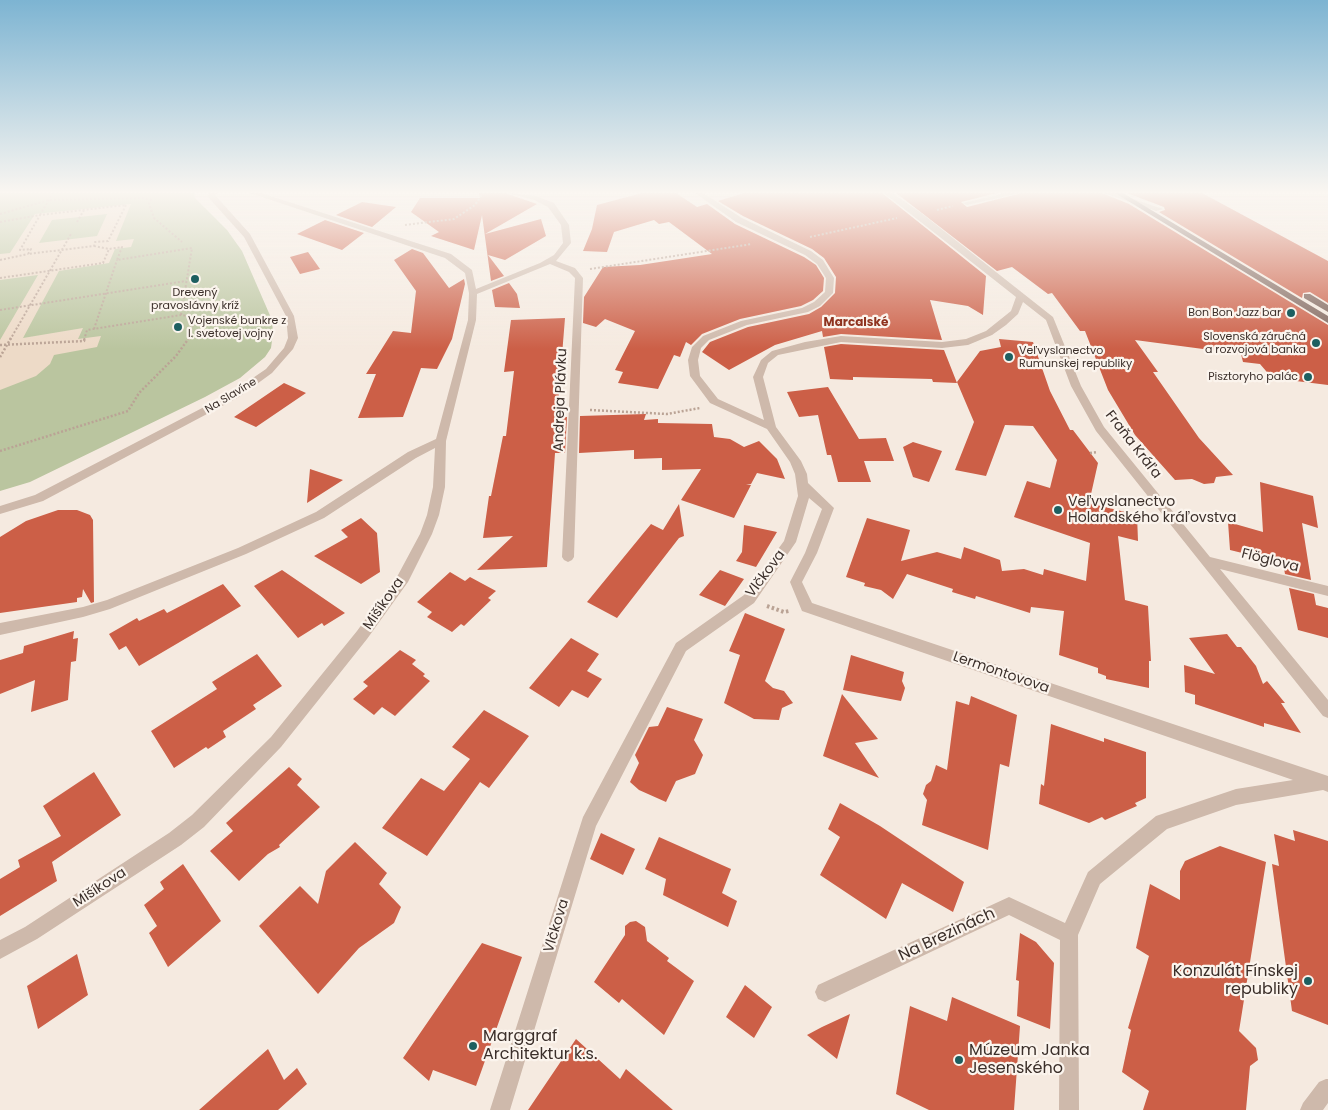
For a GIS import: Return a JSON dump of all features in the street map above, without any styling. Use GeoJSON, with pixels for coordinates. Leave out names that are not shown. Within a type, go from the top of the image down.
{"type":"FeatureCollection","features":[{"type":"Feature","properties":{"kind":"main road"},"geometry":{"type":"LineString","coordinates":[[1209,245],[1328,320]]}},
{"type":"Feature","properties":{"kind":"main road"},"geometry":{"type":"LineString","coordinates":[[1220,245],[1286,283]]}},
{"type":"Feature","properties":{"kind":"main road"},"geometry":{"type":"LineString","coordinates":[[1300,291],[1328,308]]}},
{"type":"Feature","properties":{"kind":"street","name":"Na Slavíne"},"geometry":{"type":"LineString","coordinates":[[0,510],[39,498],[235,395],[269,371],[288,349],[293,338],[290,316],[252,245]]}},
{"type":"Feature","properties":{"kind":"street","name":"Mišíkova"},"geometry":{"type":"LineString","coordinates":[[0,950],[71,907],[186,831],[225,795],[276,742],[362,635],[415,557],[426,534],[437,499],[441,442],[472,320],[473,294],[469,272],[448,256],[413,245]]}},
{"type":"Feature","properties":{"kind":"street"},"geometry":{"type":"LineString","coordinates":[[473,294],[521,276],[550,261],[557,257],[566,245]]}},
{"type":"Feature","properties":{"kind":"street"},"geometry":{"type":"LineString","coordinates":[[771,427],[719,405],[701,387],[693,369],[694,353],[701,341],[744,323],[811,308],[827,296],[831,284],[825,268],[808,253],[791,245]]}},
{"type":"Feature","properties":{"kind":"street","name":"Fraňa Kráľa"},"geometry":{"type":"LineString","coordinates":[[957,245],[1050,319],[1076,386],[1100,429],[1328,711]]}},
{"type":"Feature","properties":{"kind":"street"},"geometry":{"type":"LineString","coordinates":[[550,261],[572,270]]}},
{"type":"Feature","properties":{"kind":"street","name":"Andreja Plávku"},"geometry":{"type":"LineString","coordinates":[[568,557],[579,278],[572,270]]}},
{"type":"Feature","properties":{"kind":"street"},"geometry":{"type":"LineString","coordinates":[[771,427],[758,377],[764,362],[775,353],[805,344],[841,339],[942,345],[968,342],[990,333],[1004,322],[1015,312],[1021,295]]}},
{"type":"Feature","properties":{"kind":"street","name":"Vlčkova"},"geometry":{"type":"LineString","coordinates":[[500,1110],[589,823],[681,646],[749,599],[790,542],[799,517],[804,486],[795,460],[771,427]]}},
{"type":"Feature","properties":{"kind":"street"},"geometry":{"type":"LineString","coordinates":[[0,629],[75,614],[110,604],[242,551],[320,514],[412,455],[441,442]]}},
{"type":"Feature","properties":{"kind":"street"},"geometry":{"type":"LineString","coordinates":[[804,486],[828,508],[811,552],[796,582],[807,607]]}},
{"type":"Feature","properties":{"kind":"street","name":"Flöglova"},"geometry":{"type":"LineString","coordinates":[[1205,560],[1328,591]]}},
{"type":"Feature","properties":{"kind":"street","name":"Lermontovova"},"geometry":{"type":"LineString","coordinates":[[807,607],[1326,783]]}},
{"type":"Feature","properties":{"kind":"street"},"geometry":{"type":"LineString","coordinates":[[1069,1110],[1071,1066],[1068,935],[1094,878],[1162,822],[1236,798],[1326,783]]}},
{"type":"Feature","properties":{"kind":"street","name":"Na Brezinách"},"geometry":{"type":"LineString","coordinates":[[825,992],[1009,906],[1068,935]]}},
{"type":"Feature","properties":{"kind":"street"},"geometry":{"type":"LineString","coordinates":[[1310,1110],[1327,1089]]}},
{"type":"Feature","properties":{"kind":"path"},"geometry":{"type":"LineString","coordinates":[[23,245],[20,250],[31,249],[28,254]]}},
{"type":"Feature","properties":{"kind":"path"},"geometry":{"type":"LineString","coordinates":[[0,357],[65,245]]}},
{"type":"Feature","properties":{"kind":"path"},"geometry":{"type":"LineString","coordinates":[[572,270],[747,245]]}},
{"type":"Feature","properties":{"kind":"path"},"geometry":{"type":"LineString","coordinates":[[0,260],[28,254],[94,246],[110,249],[122,247],[94,329]]}},
{"type":"Feature","properties":{"kind":"path"},"geometry":{"type":"LineString","coordinates":[[117,260],[192,248],[181,315]]}},
{"type":"Feature","properties":{"kind":"path"},"geometry":{"type":"LineString","coordinates":[[0,278],[103,262],[110,249]]}},
{"type":"Feature","properties":{"kind":"path"},"geometry":{"type":"LineString","coordinates":[[0,310],[186,281]]}},
{"type":"Feature","properties":{"kind":"path"},"geometry":{"type":"LineString","coordinates":[[0,345],[8,343],[84,341],[87,330],[181,315],[195,317],[191,335],[176,356],[139,393],[128,411],[0,451]]}},
{"type":"Feature","properties":{"kind":"path"},"geometry":{"type":"LineString","coordinates":[[574,409],[667,414],[719,405]]}},
{"type":"Feature","properties":{"kind":"path"},"geometry":{"type":"LineString","coordinates":[[749,599],[784,612],[807,607]]}},
{"type":"Feature","properties":{"kind":"green space"},"geometry":{"type":"Polygon","coordinates":[[[0,245],[238,245],[272,320],[271,348],[265,357],[240,378],[205,397],[30,482],[0,491],[0,245]]]}},
{"type":"Feature","properties":{"kind":"shaded area"},"geometry":{"type":"Polygon","coordinates":[[[15,245],[132,245],[131,247],[115,249],[109,263],[59,271],[23,338],[83,328],[78,339],[101,336],[97,347],[54,355],[50,364],[36,376],[0,390],[0,340],[38,275],[0,280],[0,254],[10,253],[15,245]]]}},
{"type":"Feature","properties":{"kind":"building"},"geometry":{"type":"Polygon","coordinates":[[[327,245],[349,245],[342,250],[327,245]]]}},
{"type":"Feature","properties":{"kind":"building"},"geometry":{"type":"Polygon","coordinates":[[[458,245],[475,245],[474,250],[458,245]]]}},
{"type":"Feature","properties":{"kind":"building"},"geometry":{"type":"Polygon","coordinates":[[[486,245],[531,245],[505,260],[488,255],[504,276],[491,281],[486,245]]]}},
{"type":"Feature","properties":{"kind":"building"},"geometry":{"type":"Polygon","coordinates":[[[586,245],[610,245],[607,252],[583,251],[586,245]]]}},
{"type":"Feature","properties":{"kind":"building"},"geometry":{"type":"Polygon","coordinates":[[[700,245],[778,245],[816,265],[824,278],[823,291],[813,300],[801,306],[740,319],[702,334],[691,345],[686,342],[680,357],[674,355],[658,389],[618,383],[623,372],[615,370],[635,331],[605,319],[596,327],[583,323],[584,297],[603,267],[640,265],[712,254],[700,245]]]}},
{"type":"Feature","properties":{"kind":"building"},"geometry":{"type":"Polygon","coordinates":[[[803,245],[947,245],[986,276],[983,315],[968,306],[930,300],[942,340],[841,334],[823,337],[822,331],[775,345],[729,370],[702,352],[710,342],[748,327],[809,314],[821,307],[835,293],[836,277],[824,258],[803,245]]]}},
{"type":"Feature","properties":{"kind":"building"},"geometry":{"type":"Polygon","coordinates":[[[963,245],[1196,245],[1328,325],[1328,385],[1272,378],[1260,364],[1243,362],[1241,354],[1135,340],[1158,372],[1153,372],[1199,438],[1233,475],[1216,477],[1214,483],[1204,484],[1192,479],[1175,480],[1135,435],[1108,390],[1085,331],[1080,331],[1052,293],[1048,294],[1012,267],[997,271],[963,245]]]}},
{"type":"Feature","properties":{"kind":"building"},"geometry":{"type":"Polygon","coordinates":[[[1214,245],[1298,245],[1328,261],[1328,303],[1310,292],[1303,293],[1302,298],[1214,245]]]}},
{"type":"Feature","properties":{"kind":"building"},"geometry":{"type":"Polygon","coordinates":[[[412,249],[423,253],[449,288],[464,279],[465,284],[452,339],[437,369],[421,368],[403,417],[358,418],[376,374],[366,374],[393,331],[411,333],[416,291],[394,260],[412,249]]]}},
{"type":"Feature","properties":{"kind":"building"},"geometry":{"type":"Polygon","coordinates":[[[308,252],[320,269],[300,274],[290,257],[308,252]]]}},
{"type":"Feature","properties":{"kind":"building"},"geometry":{"type":"Polygon","coordinates":[[[509,283],[517,294],[520,308],[495,307],[492,290],[509,283]]]}},
{"type":"Feature","properties":{"kind":"building"},"geometry":{"type":"Polygon","coordinates":[[[565,318],[557,417],[567,417],[565,453],[555,453],[547,567],[477,570],[513,536],[483,538],[489,496],[491,496],[503,436],[506,436],[514,371],[504,372],[511,320],[565,318]]]}},
{"type":"Feature","properties":{"kind":"building"},"geometry":{"type":"Polygon","coordinates":[[[999,339],[1033,342],[1050,391],[1070,430],[1073,430],[1098,463],[1089,503],[1137,515],[1138,541],[1118,536],[1125,600],[1148,606],[1151,661],[1149,661],[1149,688],[1106,679],[1106,676],[1098,673],[1098,668],[1059,655],[1064,611],[1031,607],[1030,613],[976,596],[975,599],[952,592],[953,589],[907,574],[893,599],[881,590],[864,586],[865,583],[846,577],[867,518],[910,530],[901,561],[937,552],[961,559],[964,547],[1000,560],[1002,571],[1024,569],[1043,575],[1044,569],[1086,581],[1090,543],[1014,517],[1027,481],[1050,488],[1057,460],[1033,426],[1005,425],[986,476],[955,470],[974,422],[957,382],[980,351],[1001,347],[999,339]]]}},
{"type":"Feature","properties":{"kind":"building"},"geometry":{"type":"Polygon","coordinates":[[[841,344],[944,350],[957,383],[933,382],[932,379],[853,377],[853,380],[830,379],[824,347],[841,344]]]}},
{"type":"Feature","properties":{"kind":"building"},"geometry":{"type":"Polygon","coordinates":[[[284,383],[306,393],[256,427],[234,417],[284,383]]]}},
{"type":"Feature","properties":{"kind":"building"},"geometry":{"type":"Polygon","coordinates":[[[828,387],[859,439],[886,438],[894,461],[864,461],[871,482],[838,482],[831,455],[827,455],[818,415],[799,417],[787,392],[828,387]]]}},
{"type":"Feature","properties":{"kind":"building"},"geometry":{"type":"Polygon","coordinates":[[[646,414],[644,420],[658,419],[658,423],[712,424],[714,437],[730,439],[744,447],[759,441],[777,459],[785,479],[757,473],[751,484],[746,484],[751,485],[734,518],[681,500],[701,469],[662,470],[662,458],[634,459],[634,450],[579,453],[580,416],[646,414]]]}},
{"type":"Feature","properties":{"kind":"building"},"geometry":{"type":"Polygon","coordinates":[[[913,442],[942,451],[929,482],[913,477],[903,447],[913,442]]]}},
{"type":"Feature","properties":{"kind":"building"},"geometry":{"type":"Polygon","coordinates":[[[310,469],[343,480],[307,503],[310,469]]]}},
{"type":"Feature","properties":{"kind":"building"},"geometry":{"type":"Polygon","coordinates":[[[1260,482],[1313,496],[1318,528],[1302,523],[1311,580],[1285,574],[1283,563],[1230,550],[1228,522],[1263,532],[1260,482]]]}},
{"type":"Feature","properties":{"kind":"building"},"geometry":{"type":"Polygon","coordinates":[[[679,504],[684,536],[679,538],[617,618],[587,602],[651,524],[663,530],[679,504]]]}},
{"type":"Feature","properties":{"kind":"building"},"geometry":{"type":"Polygon","coordinates":[[[58,510],[77,510],[90,515],[93,520],[94,602],[91,603],[83,589],[82,597],[77,598],[77,602],[0,613],[0,537],[26,521],[58,510]]]}},
{"type":"Feature","properties":{"kind":"building"},"geometry":{"type":"Polygon","coordinates":[[[361,518],[377,533],[380,572],[361,584],[314,556],[348,537],[341,530],[361,518]]]}},
{"type":"Feature","properties":{"kind":"building"},"geometry":{"type":"Polygon","coordinates":[[[744,525],[777,532],[756,567],[736,561],[742,552],[744,525]]]}},
{"type":"Feature","properties":{"kind":"building"},"geometry":{"type":"Polygon","coordinates":[[[282,570],[345,613],[324,626],[322,623],[298,638],[254,586],[282,570]]]}},
{"type":"Feature","properties":{"kind":"building"},"geometry":{"type":"Polygon","coordinates":[[[720,570],[744,579],[725,606],[699,595],[720,570]]]}},
{"type":"Feature","properties":{"kind":"building"},"geometry":{"type":"Polygon","coordinates":[[[450,572],[465,581],[470,577],[496,591],[488,598],[491,600],[464,626],[461,624],[452,632],[427,617],[432,612],[417,602],[450,572]]]}},
{"type":"Feature","properties":{"kind":"building"},"geometry":{"type":"Polygon","coordinates":[[[223,584],[241,606],[139,666],[126,646],[119,650],[109,634],[137,618],[139,621],[164,609],[167,613],[223,584]]]}},
{"type":"Feature","properties":{"kind":"building"},"geometry":{"type":"Polygon","coordinates":[[[1289,588],[1314,594],[1316,605],[1328,608],[1328,638],[1298,630],[1289,588]]]}},
{"type":"Feature","properties":{"kind":"building"},"geometry":{"type":"Polygon","coordinates":[[[745,613],[785,629],[765,681],[773,688],[784,691],[793,703],[782,708],[779,720],[754,719],[724,703],[740,655],[729,651],[745,613]]]}},
{"type":"Feature","properties":{"kind":"building"},"geometry":{"type":"Polygon","coordinates":[[[74,631],[73,639],[78,638],[76,661],[71,662],[68,700],[31,712],[35,680],[0,694],[0,660],[23,653],[24,646],[74,631]]]}},
{"type":"Feature","properties":{"kind":"building"},"geometry":{"type":"Polygon","coordinates":[[[1227,634],[1237,647],[1241,647],[1256,666],[1263,684],[1267,681],[1285,703],[1281,703],[1301,733],[1264,723],[1264,727],[1195,704],[1195,695],[1185,692],[1184,665],[1215,674],[1189,638],[1227,634]]]}},
{"type":"Feature","properties":{"kind":"building"},"geometry":{"type":"Polygon","coordinates":[[[571,638],[599,654],[587,671],[602,679],[588,698],[572,690],[559,707],[529,688],[571,638]]]}},
{"type":"Feature","properties":{"kind":"building"},"geometry":{"type":"Polygon","coordinates":[[[400,650],[416,660],[412,664],[425,674],[423,676],[430,681],[395,716],[382,707],[374,715],[353,699],[368,686],[363,682],[400,650]]]}},
{"type":"Feature","properties":{"kind":"building"},"geometry":{"type":"Polygon","coordinates":[[[257,654],[282,686],[253,705],[256,709],[223,731],[226,737],[208,749],[206,747],[174,768],[151,731],[217,689],[212,682],[257,654]]]}},
{"type":"Feature","properties":{"kind":"building"},"geometry":{"type":"Polygon","coordinates":[[[851,655],[904,672],[902,681],[905,688],[901,701],[843,690],[851,655]]]}},
{"type":"Feature","properties":{"kind":"building"},"geometry":{"type":"Polygon","coordinates":[[[842,694],[878,739],[855,743],[879,778],[823,756],[842,694]]]}},
{"type":"Feature","properties":{"kind":"building"},"geometry":{"type":"Polygon","coordinates":[[[971,696],[1017,715],[1009,767],[1000,764],[988,850],[922,825],[927,800],[923,794],[926,785],[931,781],[936,765],[947,770],[956,701],[969,705],[971,696]]]}},
{"type":"Feature","properties":{"kind":"building"},"geometry":{"type":"Polygon","coordinates":[[[667,707],[703,719],[694,740],[703,755],[695,774],[676,781],[666,802],[639,790],[630,782],[639,763],[635,755],[649,727],[658,726],[667,707]]]}},
{"type":"Feature","properties":{"kind":"building"},"geometry":{"type":"Polygon","coordinates":[[[484,710],[529,736],[489,788],[480,782],[427,856],[382,828],[421,778],[444,791],[470,759],[452,747],[484,710]]]}},
{"type":"Feature","properties":{"kind":"building"},"geometry":{"type":"Polygon","coordinates":[[[1051,724],[1104,742],[1104,738],[1146,752],[1146,798],[1135,803],[1137,806],[1105,820],[1102,817],[1089,823],[1039,804],[1041,784],[1044,786],[1051,724]]]}},
{"type":"Feature","properties":{"kind":"building"},"geometry":{"type":"Polygon","coordinates":[[[289,767],[302,779],[297,785],[320,807],[279,845],[280,847],[268,854],[239,881],[210,851],[233,831],[226,823],[289,767]]]}},
{"type":"Feature","properties":{"kind":"building"},"geometry":{"type":"Polygon","coordinates":[[[94,772],[121,815],[52,862],[57,881],[0,916],[0,879],[20,867],[18,860],[61,836],[43,806],[94,772]]]}},
{"type":"Feature","properties":{"kind":"building"},"geometry":{"type":"Polygon","coordinates":[[[840,803],[880,826],[964,882],[953,912],[902,883],[886,919],[820,875],[840,837],[828,829],[840,803]]]}},
{"type":"Feature","properties":{"kind":"building"},"geometry":{"type":"Polygon","coordinates":[[[1293,830],[1328,841],[1328,1025],[1292,1011],[1272,864],[1279,866],[1274,834],[1295,841],[1293,830]]]}},
{"type":"Feature","properties":{"kind":"building"},"geometry":{"type":"Polygon","coordinates":[[[601,833],[635,849],[623,875],[590,859],[601,833]]]}},
{"type":"Feature","properties":{"kind":"building"},"geometry":{"type":"Polygon","coordinates":[[[659,837],[731,869],[722,893],[737,901],[728,927],[663,895],[666,879],[645,869],[659,837]]]}},
{"type":"Feature","properties":{"kind":"building"},"geometry":{"type":"Polygon","coordinates":[[[355,842],[387,873],[379,884],[401,907],[394,923],[359,948],[318,994],[259,926],[300,886],[318,904],[326,871],[355,842]]]}},
{"type":"Feature","properties":{"kind":"building"},"geometry":{"type":"Polygon","coordinates":[[[1220,846],[1266,862],[1239,1031],[1256,1048],[1258,1060],[1250,1066],[1246,1110],[1143,1110],[1149,1091],[1122,1072],[1131,1030],[1128,1028],[1149,956],[1136,948],[1150,884],[1180,900],[1180,871],[1185,861],[1220,846]]]}},
{"type":"Feature","properties":{"kind":"building"},"geometry":{"type":"Polygon","coordinates":[[[183,864],[221,921],[168,967],[149,933],[157,926],[144,905],[164,889],[160,882],[183,864]]]}},
{"type":"Feature","properties":{"kind":"building"},"geometry":{"type":"Polygon","coordinates":[[[636,921],[645,927],[647,941],[669,958],[667,961],[694,981],[664,1035],[622,999],[619,1003],[594,982],[625,935],[625,926],[630,922],[636,921]]]}},
{"type":"Feature","properties":{"kind":"building"},"geometry":{"type":"Polygon","coordinates":[[[1020,933],[1036,942],[1054,963],[1050,1029],[1017,1016],[1019,981],[1016,980],[1020,933]]]}},
{"type":"Feature","properties":{"kind":"building"},"geometry":{"type":"Polygon","coordinates":[[[482,943],[522,957],[476,1086],[433,1070],[429,1081],[403,1058],[482,943]]]}},
{"type":"Feature","properties":{"kind":"building"},"geometry":{"type":"Polygon","coordinates":[[[77,954],[88,995],[38,1029],[27,986],[77,954]]]}},
{"type":"Feature","properties":{"kind":"building"},"geometry":{"type":"Polygon","coordinates":[[[745,985],[772,1007],[754,1038],[726,1017],[745,985]]]}},
{"type":"Feature","properties":{"kind":"building","name":"Múzeum Janka Jesenského"},"geometry":{"type":"Polygon","coordinates":[[[952,997],[1020,1026],[1014,1110],[929,1110],[896,1094],[910,1006],[947,1021],[952,997]]]}},
{"type":"Feature","properties":{"kind":"building"},"geometry":{"type":"Polygon","coordinates":[[[850,1014],[837,1059],[807,1035],[822,1027],[850,1014]]]}},
{"type":"Feature","properties":{"kind":"building"},"geometry":{"type":"Polygon","coordinates":[[[576,1039],[620,1079],[626,1069],[673,1110],[528,1110],[576,1039]]]}},
{"type":"Feature","properties":{"kind":"building"},"geometry":{"type":"Polygon","coordinates":[[[268,1049],[284,1080],[297,1068],[307,1084],[278,1110],[199,1110],[268,1049]]]}},
{"type":"Feature","properties":{"kind":"place","name":"Drevený pravoslávny kríž"},"geometry":{"type":"Point","coordinates":[195,279]}},
{"type":"Feature","properties":{"kind":"place","name":"Bon Bon Jazz bar"},"geometry":{"type":"Point","coordinates":[1291,313]}},
{"type":"Feature","properties":{"kind":"place","name":"Vojenské bunkre z I. svetovej vojny"},"geometry":{"type":"Point","coordinates":[178,327]}},
{"type":"Feature","properties":{"kind":"place","name":"Slovenská záručná a rozvojová banka"},"geometry":{"type":"Point","coordinates":[1316,343]}},
{"type":"Feature","properties":{"kind":"place","name":"Veľvyslanectvo Rumunskej republiky"},"geometry":{"type":"Point","coordinates":[1009,357]}},
{"type":"Feature","properties":{"kind":"place","name":"Pisztoryho palác"},"geometry":{"type":"Point","coordinates":[1308,377]}},
{"type":"Feature","properties":{"kind":"place","name":"Veľvyslanectvo Holandského kráľovstva"},"geometry":{"type":"Point","coordinates":[1058,510]}},
{"type":"Feature","properties":{"kind":"place","name":"Konzulát Fínskej republiky"},"geometry":{"type":"Point","coordinates":[1308,981]}},
{"type":"Feature","properties":{"kind":"place","name":"Marggraf Architektur k.s."},"geometry":{"type":"Point","coordinates":[473,1046]}},
{"type":"Feature","properties":{"kind":"place","name":"Múzeum Janka Jesenského"},"geometry":{"type":"Point","coordinates":[959,1060]}},
{"type":"Feature","properties":{"kind":"district","name":"Marcalské"},"geometry":{"type":"Point","coordinates":[856,323]}}]}
